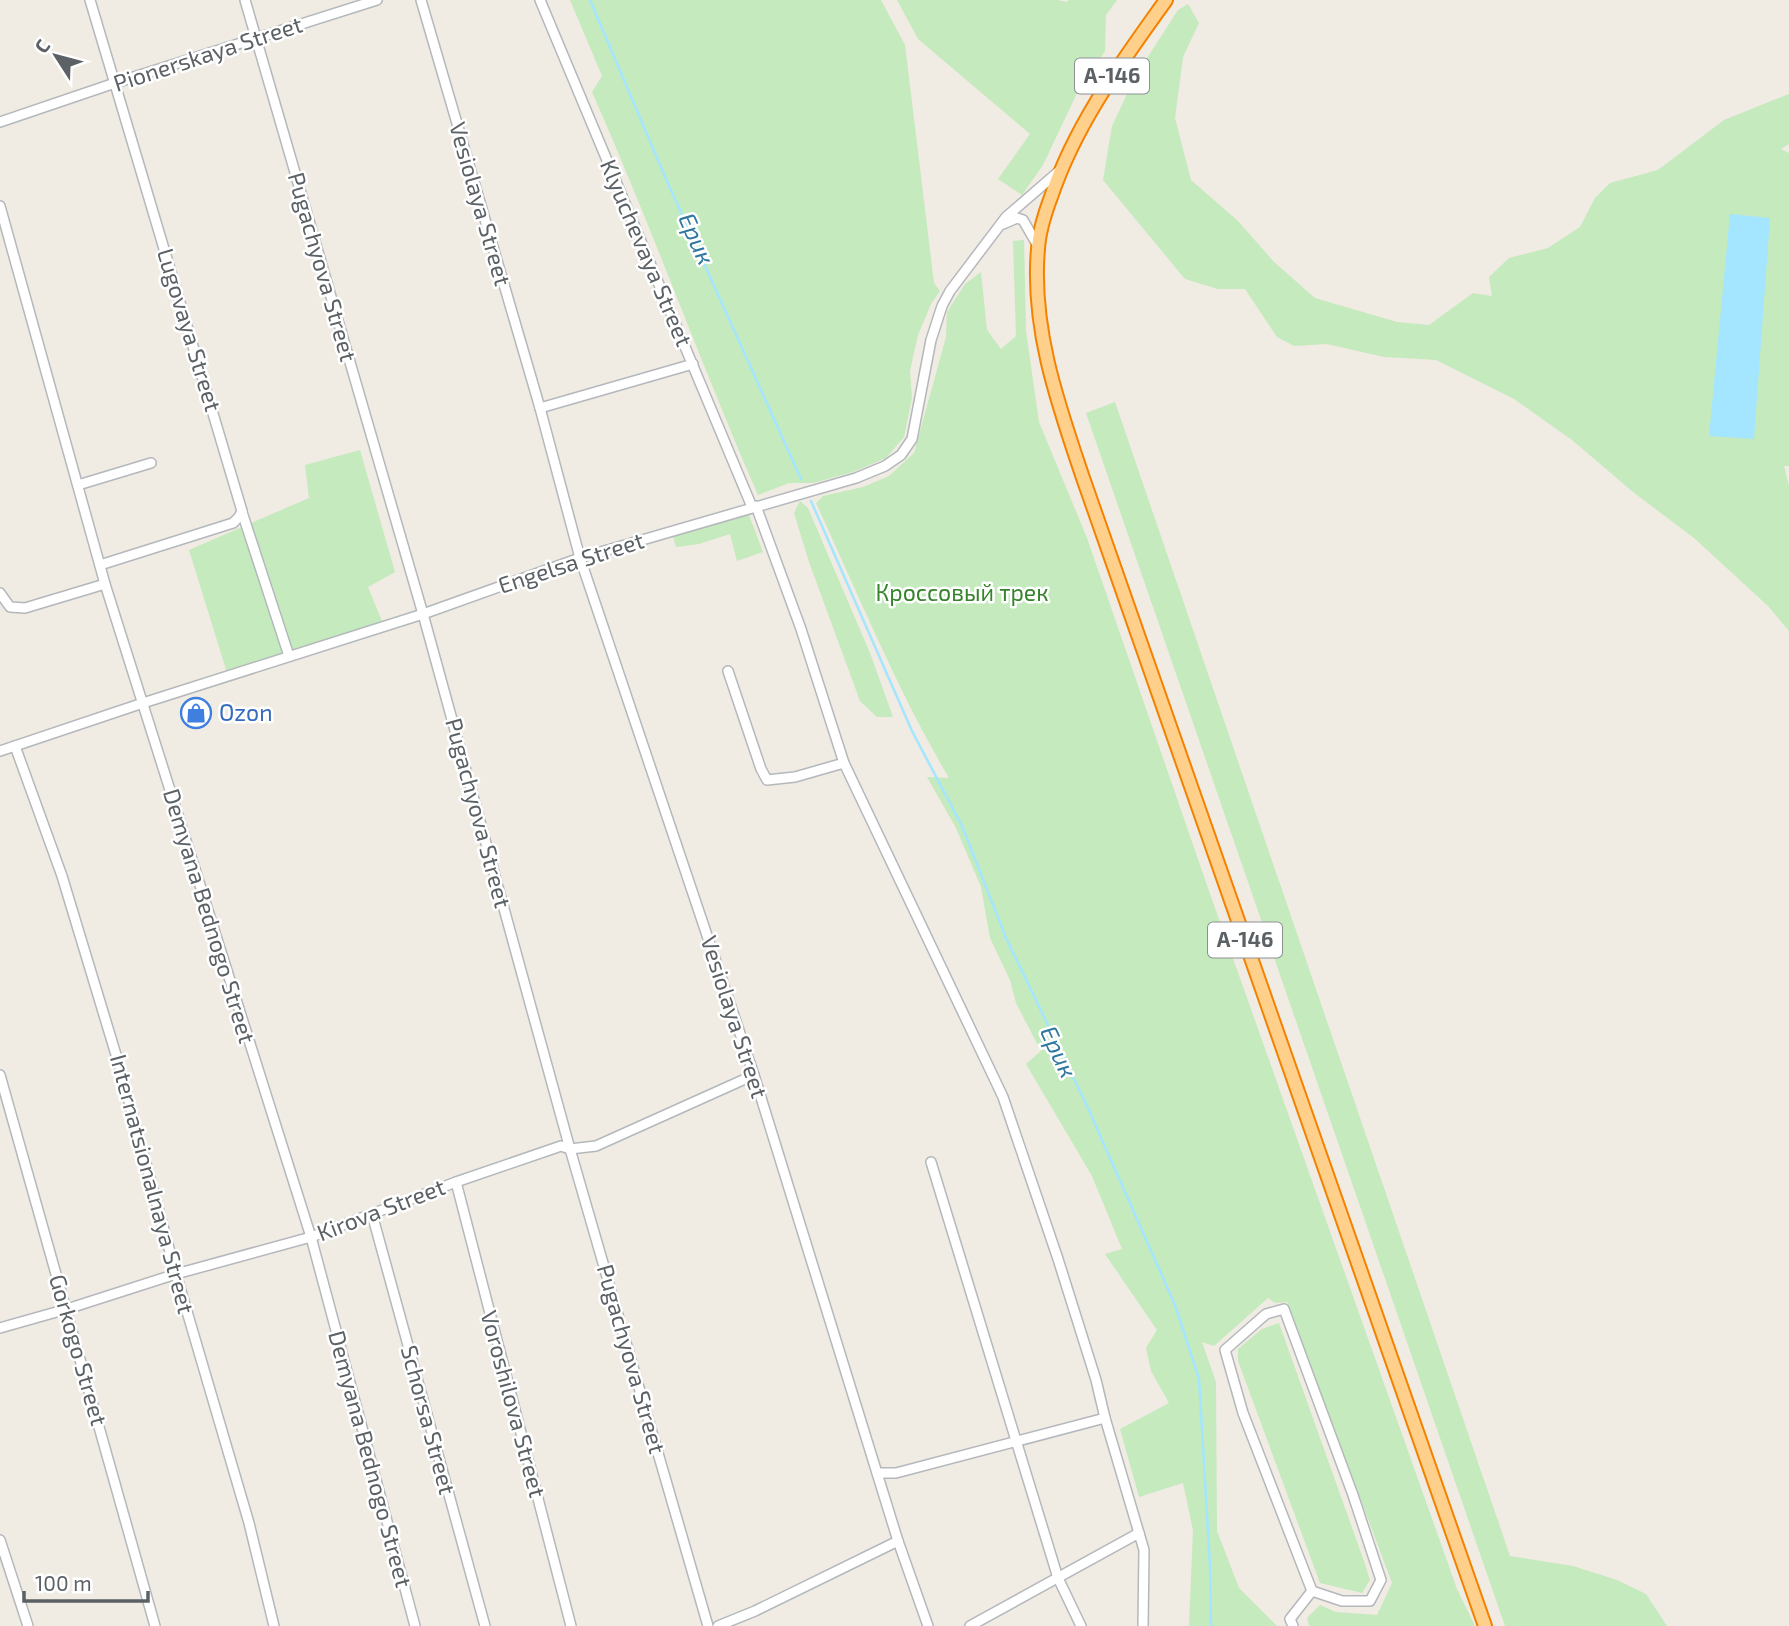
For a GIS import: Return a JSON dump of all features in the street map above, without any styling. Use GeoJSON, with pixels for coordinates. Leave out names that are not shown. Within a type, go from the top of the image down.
{"type":"FeatureCollection","features":[{"type":"Feature","properties":{"kind":"highway","name":"А-146"},"geometry":{"type":"LineString","coordinates":[[1166,0],[1108,81],[1081,126],[1060,171],[1047,208],[1038,246],[1037,282],[1045,351],[1055,396],[1485,1626]]}},
{"type":"Feature","properties":{"kind":"street","name":"Lugovaya Street"},"geometry":{"type":"LineString","coordinates":[[90,0],[242,511],[289,656]]}},
{"type":"Feature","properties":{"kind":"street","name":"Pugachyova Street"},"geometry":{"type":"LineString","coordinates":[[245,0],[423,614],[570,1149],[708,1626]]}},
{"type":"Feature","properties":{"kind":"street","name":"Pionerskaya Street"},"geometry":{"type":"LineString","coordinates":[[0,122],[377,0]]}},
{"type":"Feature","properties":{"kind":"street","name":"Vesiolaya Street"},"geometry":{"type":"LineString","coordinates":[[421,0],[540,408],[580,558],[754,1075],[898,1541],[928,1626]]}},
{"type":"Feature","properties":{"kind":"street","name":"Klyuchevaya Street"},"geometry":{"type":"LineString","coordinates":[[540,0],[754,507],[801,629],[844,763],[1003,1097],[1097,1380],[1105,1418],[1144,1550],[1143,1626]]}},
{"type":"Feature","properties":{"kind":"street","name":"Engelsa Street"},"geometry":{"type":"LineString","coordinates":[[0,751],[423,614],[580,558],[856,478],[886,466],[901,455],[912,439],[931,340],[950,290],[998,226],[1060,171]]}},
{"type":"Feature","properties":{"kind":"street","name":"Demyana Bednogo Street"},"geometry":{"type":"LineString","coordinates":[[0,206],[105,583],[311,1237],[415,1626]]}},
{"type":"Feature","properties":{"kind":"street"},"geometry":{"type":"LineString","coordinates":[[998,226],[1017,218],[1023,220],[1038,246]]}},
{"type":"Feature","properties":{"kind":"street"},"geometry":{"type":"LineString","coordinates":[[540,408],[693,364]]}},
{"type":"Feature","properties":{"kind":"street"},"geometry":{"type":"LineString","coordinates":[[78,485],[150,463]]}},
{"type":"Feature","properties":{"kind":"street"},"geometry":{"type":"LineString","coordinates":[[100,565],[233,523],[242,511]]}},
{"type":"Feature","properties":{"kind":"street"},"geometry":{"type":"LineString","coordinates":[[0,593],[10,607],[25,608],[105,583]]}},
{"type":"Feature","properties":{"kind":"street"},"geometry":{"type":"LineString","coordinates":[[728,671],[767,780],[795,777],[844,763]]}},
{"type":"Feature","properties":{"kind":"street","name":"Internatsionalnaya Street"},"geometry":{"type":"LineString","coordinates":[[15,746],[62,877],[120,1068],[176,1274],[249,1523],[274,1626]]}},
{"type":"Feature","properties":{"kind":"street","name":"Gorkogo Street"},"geometry":{"type":"LineString","coordinates":[[0,1075],[155,1626]]}},
{"type":"Feature","properties":{"kind":"street","name":"Kirova Street"},"geometry":{"type":"LineString","coordinates":[[0,1328],[67,1310],[176,1274],[311,1237],[561,1146],[570,1149],[596,1146],[754,1075]]}},
{"type":"Feature","properties":{"kind":"street"},"geometry":{"type":"LineString","coordinates":[[932,1162],[1058,1578],[1081,1626]]}},
{"type":"Feature","properties":{"kind":"street","name":"Voroshilova Street"},"geometry":{"type":"LineString","coordinates":[[456,1182],[571,1626]]}},
{"type":"Feature","properties":{"kind":"street","name":"Schorsa Street"},"geometry":{"type":"LineString","coordinates":[[372,1214],[485,1626]]}},
{"type":"Feature","properties":{"kind":"street"},"geometry":{"type":"LineString","coordinates":[[1284,1309],[1353,1495],[1381,1580],[1370,1601],[1342,1601],[1312,1591],[1243,1413],[1225,1350],[1266,1314],[1284,1309]]}},
{"type":"Feature","properties":{"kind":"street"},"geometry":{"type":"LineString","coordinates":[[877,1473],[896,1473],[1105,1418]]}},
{"type":"Feature","properties":{"kind":"street"},"geometry":{"type":"LineString","coordinates":[[970,1626],[1139,1532]]}},
{"type":"Feature","properties":{"kind":"street"},"geometry":{"type":"LineString","coordinates":[[0,1541],[28,1626]]}},
{"type":"Feature","properties":{"kind":"street"},"geometry":{"type":"LineString","coordinates":[[718,1626],[755,1611],[898,1541]]}},
{"type":"Feature","properties":{"kind":"street"},"geometry":{"type":"LineString","coordinates":[[1293,1626],[1290,1619],[1312,1591]]}},
{"type":"Feature","properties":{"kind":"green space"},"geometry":{"type":"Polygon","coordinates":[[[570,0],[881,0],[905,45],[934,283],[940,291],[931,304],[918,335],[910,371],[912,398],[904,437],[886,458],[853,472],[813,483],[789,483],[758,495],[592,92],[602,76],[570,0]]]}},
{"type":"Feature","properties":{"kind":"green space"},"geometry":{"type":"Polygon","coordinates":[[[897,0],[1117,0],[1106,15],[1105,51],[1078,91],[1043,165],[1022,195],[998,179],[1030,134],[918,39],[897,0]]]}},
{"type":"Feature","properties":{"kind":"green space"},"geometry":{"type":"Polygon","coordinates":[[[1188,4],[1199,23],[1183,57],[1175,118],[1191,180],[1238,221],[1274,262],[1315,298],[1397,322],[1429,325],[1473,293],[1492,296],[1489,277],[1509,258],[1548,248],[1580,227],[1595,198],[1610,183],[1658,170],[1724,120],[1789,94],[1789,144],[1781,149],[1789,153],[1789,466],[1784,466],[1789,486],[1789,631],[1768,606],[1694,538],[1633,492],[1572,440],[1514,399],[1436,360],[1384,357],[1327,344],[1294,346],[1277,337],[1245,289],[1218,289],[1185,279],[1103,180],[1112,126],[1135,77],[1178,10],[1188,4]]]}},
{"type":"Feature","properties":{"kind":"green space","name":"Кроссовый трек"},"geometry":{"type":"Polygon","coordinates":[[[1024,240],[1026,331],[1039,422],[1087,538],[1209,891],[1457,1589],[1475,1626],[1309,1626],[1307,1618],[1320,1605],[1336,1612],[1377,1615],[1392,1583],[1287,1302],[1275,1303],[1268,1298],[1214,1346],[1202,1342],[1216,1382],[1217,1531],[1239,1588],[1277,1626],[1189,1626],[1193,1530],[1183,1483],[1139,1497],[1120,1429],[1169,1403],[1151,1371],[1146,1348],[1157,1330],[1105,1254],[1122,1249],[1092,1176],[1026,1064],[1041,1051],[1016,1003],[1010,980],[990,938],[981,887],[956,828],[927,777],[949,778],[895,677],[816,503],[823,496],[863,487],[889,476],[914,453],[946,337],[947,312],[965,284],[981,272],[987,330],[1001,349],[1016,336],[1013,241],[1024,240]]]}},
{"type":"Feature","properties":{"kind":"green space"},"geometry":{"type":"Polygon","coordinates":[[[1115,402],[1510,1556],[1573,1566],[1617,1580],[1646,1594],[1667,1626],[1505,1626],[1086,413],[1115,402]]]}},
{"type":"Feature","properties":{"kind":"green space"},"geometry":{"type":"Polygon","coordinates":[[[360,450],[395,572],[368,587],[384,626],[228,676],[189,550],[309,498],[305,465],[360,450]]]}},
{"type":"Feature","properties":{"kind":"green space"},"geometry":{"type":"Polygon","coordinates":[[[800,501],[808,508],[870,653],[893,717],[877,717],[860,701],[794,513],[800,501]]]}},
{"type":"Feature","properties":{"kind":"green space"},"geometry":{"type":"Polygon","coordinates":[[[749,515],[763,552],[737,561],[730,534],[699,544],[676,547],[673,536],[749,515]]]}},
{"type":"Feature","properties":{"kind":"green space"},"geometry":{"type":"Polygon","coordinates":[[[1279,1323],[1370,1580],[1362,1593],[1320,1583],[1238,1361],[1238,1349],[1262,1329],[1279,1323]]]}},
{"type":"Feature","properties":{"kind":"water"},"geometry":{"type":"Polygon","coordinates":[[[1730,214],[1770,218],[1754,439],[1709,436],[1730,214]]]}},
{"type":"Feature","properties":{"kind":"waterway","name":"Ерик"},"geometry":{"type":"LineString","coordinates":[[590,0],[666,179],[801,479]]}},
{"type":"Feature","properties":{"kind":"waterway","name":"Ерик"},"geometry":{"type":"LineString","coordinates":[[811,501],[912,731],[962,826],[1006,938],[1087,1106],[1175,1305],[1199,1379],[1211,1626]]}},
{"type":"Feature","properties":{"kind":"place","name":"Ozon"},"geometry":{"type":"Point","coordinates":[196,713]}}]}
